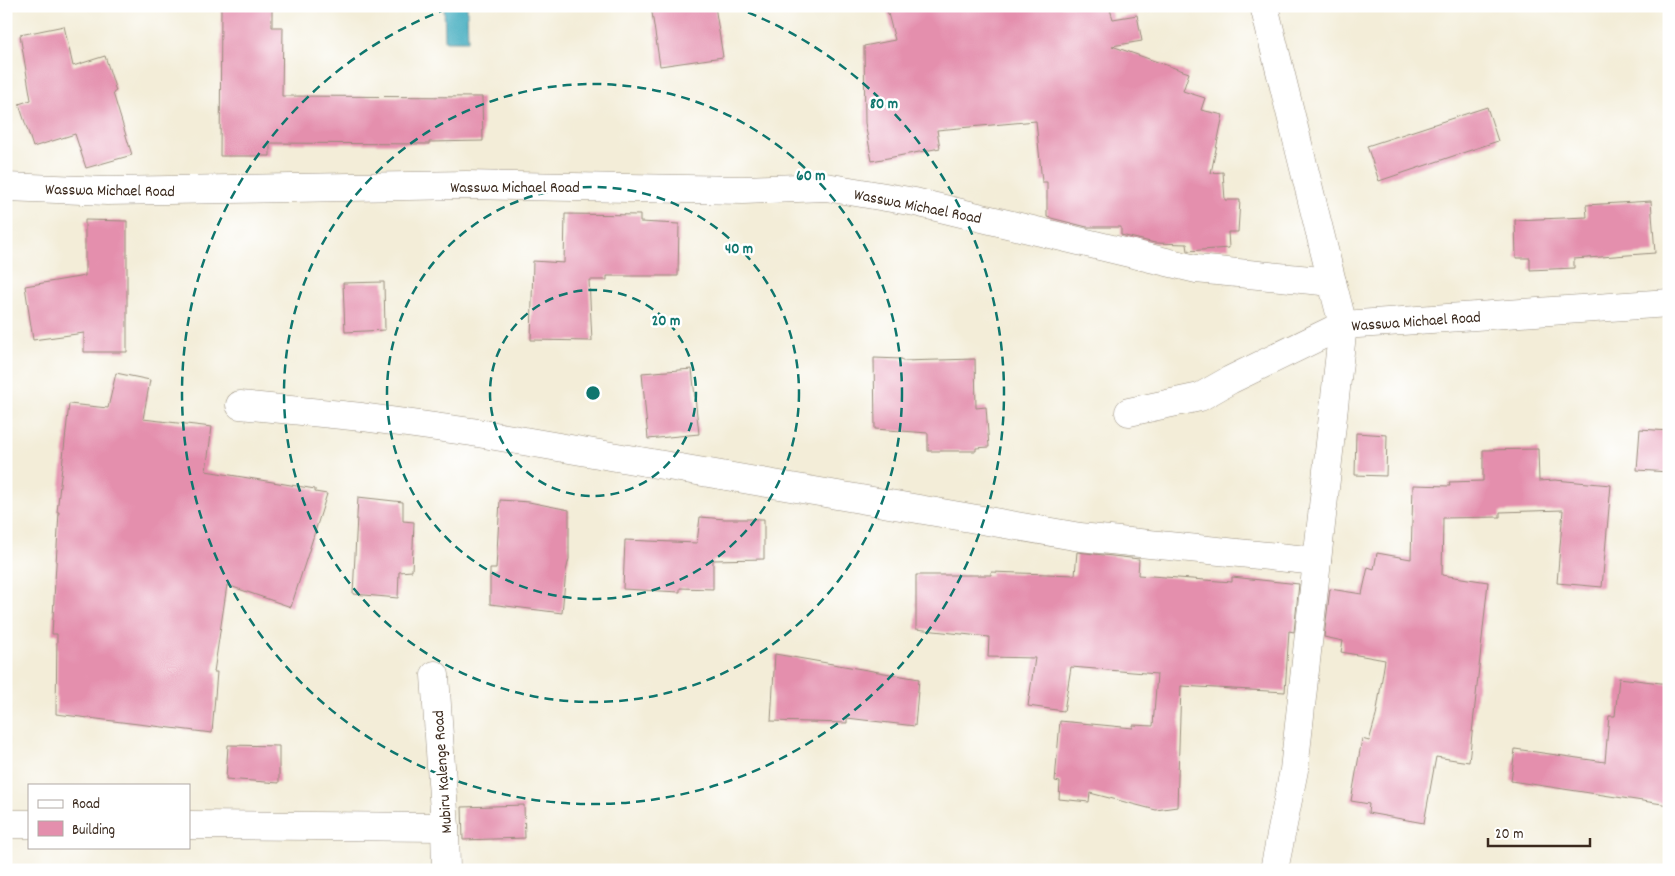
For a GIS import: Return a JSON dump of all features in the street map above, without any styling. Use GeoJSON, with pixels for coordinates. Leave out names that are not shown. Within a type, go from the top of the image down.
{"type":"FeatureCollection","features":[{"type":"Feature","properties":{"kind":"street"},"geometry":{"type":"LineString","coordinates":[[1264,6],[1332,282]]}},
{"type":"Feature","properties":{"kind":"street","name":"Wasswa Michael Road"},"geometry":{"type":"LineString","coordinates":[[6,186],[107,190],[466,185],[743,190],[826,187],[915,202],[1196,268],[1332,282],[1344,326],[1669,303]]}},
{"type":"Feature","properties":{"kind":"street"},"geometry":{"type":"LineString","coordinates":[[1129,412],[1200,397],[1230,380],[1344,326]]}},
{"type":"Feature","properties":{"kind":"street"},"geometry":{"type":"LineString","coordinates":[[1274,870],[1294,770],[1344,326]]}},
{"type":"Feature","properties":{"kind":"street"},"geometry":{"type":"LineString","coordinates":[[240,405],[362,417],[472,432],[1080,537],[1317,561]]}},
{"type":"Feature","properties":{"kind":"street","name":"Mubiru Kalenge Road"},"geometry":{"type":"LineString","coordinates":[[435,674],[446,870]]}},
{"type":"Feature","properties":{"kind":"street"},"geometry":{"type":"LineString","coordinates":[[6,824],[28,824]]}},
{"type":"Feature","properties":{"kind":"street"},"geometry":{"type":"LineString","coordinates":[[190,825],[445,827]]}},
{"type":"Feature","properties":{"kind":"water"},"geometry":{"type":"Polygon","coordinates":[[[444,6],[467,6],[468,41],[445,41],[444,6]]]}},
{"type":"Feature","properties":{"kind":"building"},"geometry":{"type":"Polygon","coordinates":[[[221,6],[272,6],[272,27],[283,27],[282,96],[482,97],[483,141],[429,142],[429,144],[270,143],[270,156],[220,156],[221,6]]]}},
{"type":"Feature","properties":{"kind":"building"},"geometry":{"type":"Polygon","coordinates":[[[651,6],[715,6],[723,57],[660,66],[651,6]]]}},
{"type":"Feature","properties":{"kind":"building"},"geometry":{"type":"Polygon","coordinates":[[[886,6],[1109,6],[1113,19],[1137,15],[1142,41],[1112,46],[1189,73],[1183,91],[1205,98],[1201,110],[1223,115],[1211,173],[1223,172],[1225,200],[1240,200],[1238,232],[1228,232],[1229,248],[1188,251],[1187,244],[1155,243],[1121,235],[1121,227],[1087,227],[1047,217],[1047,182],[1042,182],[1036,121],[937,130],[940,148],[872,161],[865,123],[864,46],[895,40],[886,6]]]}},
{"type":"Feature","properties":{"kind":"building"},"geometry":{"type":"Polygon","coordinates":[[[64,26],[73,66],[105,56],[116,91],[113,93],[132,155],[86,168],[75,134],[33,147],[19,104],[31,100],[20,35],[64,26]]]}},
{"type":"Feature","properties":{"kind":"building"},"geometry":{"type":"Polygon","coordinates":[[[1487,107],[1498,141],[1379,181],[1367,146],[1487,107]]]}},
{"type":"Feature","properties":{"kind":"building"},"geometry":{"type":"Polygon","coordinates":[[[1651,201],[1655,253],[1574,259],[1574,268],[1530,270],[1530,258],[1516,258],[1515,220],[1587,217],[1586,205],[1651,201]]]}},
{"type":"Feature","properties":{"kind":"building"},"geometry":{"type":"Polygon","coordinates":[[[565,214],[640,215],[640,222],[679,224],[678,276],[607,276],[607,280],[589,280],[592,341],[531,340],[533,261],[564,263],[565,214]]]}},
{"type":"Feature","properties":{"kind":"building"},"geometry":{"type":"Polygon","coordinates":[[[85,220],[127,221],[127,352],[84,352],[84,333],[33,340],[25,286],[85,276],[85,220]]]}},
{"type":"Feature","properties":{"kind":"building"},"geometry":{"type":"Polygon","coordinates":[[[384,282],[385,330],[345,332],[343,283],[384,282]]]}},
{"type":"Feature","properties":{"kind":"building"},"geometry":{"type":"Polygon","coordinates":[[[874,358],[902,359],[902,361],[975,359],[976,408],[986,407],[989,447],[976,448],[976,451],[928,451],[928,433],[875,429],[874,358]]]}},
{"type":"Feature","properties":{"kind":"building"},"geometry":{"type":"Polygon","coordinates":[[[692,369],[699,434],[648,439],[642,373],[692,369]]]}},
{"type":"Feature","properties":{"kind":"building"},"geometry":{"type":"Polygon","coordinates":[[[116,373],[150,380],[143,419],[212,427],[206,471],[315,489],[315,492],[327,494],[291,607],[227,585],[214,672],[217,672],[212,733],[56,714],[57,634],[52,634],[59,512],[57,512],[69,404],[108,408],[116,373]]]}},
{"type":"Feature","properties":{"kind":"building"},"geometry":{"type":"Polygon","coordinates":[[[1640,429],[1669,431],[1669,472],[1637,470],[1640,429]]]}},
{"type":"Feature","properties":{"kind":"building"},"geometry":{"type":"Polygon","coordinates":[[[1356,433],[1387,435],[1386,476],[1355,475],[1356,433]]]}},
{"type":"Feature","properties":{"kind":"building"},"geometry":{"type":"Polygon","coordinates":[[[1538,449],[1539,481],[1555,480],[1611,485],[1602,587],[1557,583],[1563,510],[1500,512],[1500,517],[1443,518],[1442,575],[1488,582],[1469,762],[1436,757],[1424,823],[1368,813],[1369,804],[1351,801],[1362,739],[1369,741],[1376,716],[1385,660],[1341,652],[1343,641],[1324,637],[1330,589],[1362,594],[1368,567],[1374,569],[1377,553],[1411,559],[1413,485],[1450,486],[1449,482],[1483,481],[1483,450],[1538,449]]]}},
{"type":"Feature","properties":{"kind":"building"},"geometry":{"type":"Polygon","coordinates":[[[358,497],[403,502],[403,521],[414,522],[412,571],[399,572],[398,598],[353,594],[358,497]]]}},
{"type":"Feature","properties":{"kind":"building"},"geometry":{"type":"Polygon","coordinates":[[[500,500],[529,502],[569,510],[569,559],[562,613],[490,604],[490,569],[496,569],[500,500]]]}},
{"type":"Feature","properties":{"kind":"building"},"geometry":{"type":"Polygon","coordinates":[[[700,517],[764,519],[764,559],[713,560],[713,589],[680,588],[680,592],[623,589],[625,540],[697,543],[700,517]]]}},
{"type":"Feature","properties":{"kind":"building"},"geometry":{"type":"Polygon","coordinates":[[[1077,552],[1139,559],[1138,575],[1232,582],[1232,577],[1299,584],[1294,632],[1289,631],[1285,692],[1181,686],[1177,807],[1156,810],[1090,793],[1089,802],[1059,799],[1060,782],[1055,781],[1060,721],[1133,728],[1133,725],[1153,726],[1157,674],[1071,667],[1064,711],[1028,706],[1035,658],[988,657],[989,637],[916,629],[916,575],[991,575],[991,572],[1075,575],[1077,552]]]}},
{"type":"Feature","properties":{"kind":"building"},"geometry":{"type":"Polygon","coordinates":[[[775,654],[919,679],[915,726],[847,718],[847,723],[771,721],[775,654]]]}},
{"type":"Feature","properties":{"kind":"building"},"geometry":{"type":"Polygon","coordinates":[[[1619,678],[1669,684],[1669,805],[1511,781],[1515,749],[1605,762],[1609,716],[1615,716],[1619,678]]]}},
{"type":"Feature","properties":{"kind":"building"},"geometry":{"type":"Polygon","coordinates":[[[228,745],[279,746],[279,783],[226,779],[228,745]]]}},
{"type":"Feature","properties":{"kind":"building"},"geometry":{"type":"Polygon","coordinates":[[[524,805],[525,838],[463,840],[462,807],[524,805]]]}}]}
